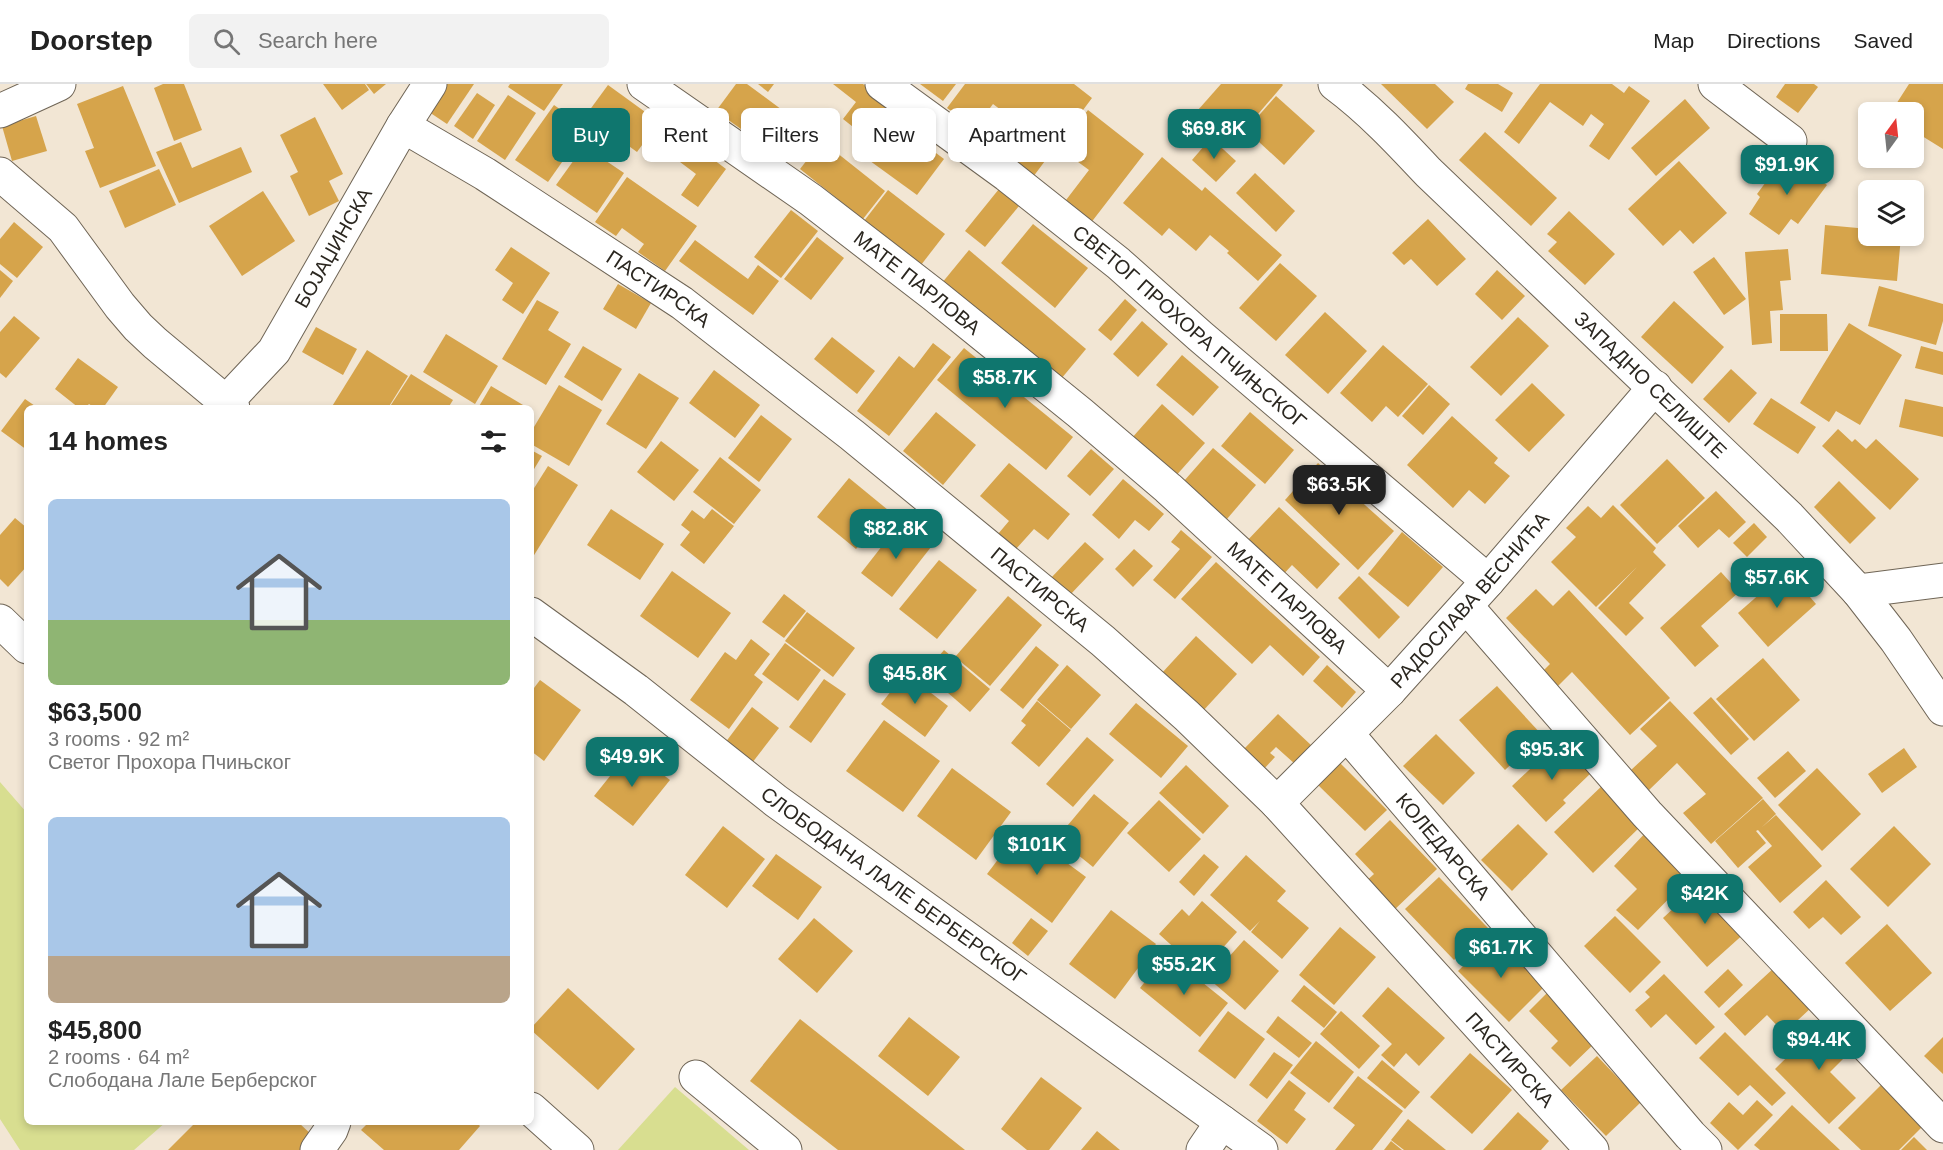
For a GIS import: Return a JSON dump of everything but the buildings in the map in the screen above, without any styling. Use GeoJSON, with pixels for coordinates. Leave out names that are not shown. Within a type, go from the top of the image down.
{"type":"FeatureCollection","features":[{"type":"Feature","properties":{"kind":"street"},"geometry":{"type":"LineString","coordinates":[[0,111],[58,84]]}},
{"type":"Feature","properties":{"kind":"street","name":"БОЈАЏИНСКА"},"geometry":{"type":"LineString","coordinates":[[230,405],[274,351],[403,126],[430,84]]}},
{"type":"Feature","properties":{"kind":"street","name":"МАТЕ ПАРЛОВА"},"geometry":{"type":"LineString","coordinates":[[644,84],[811,200],[1072,406],[1168,488],[1389,691]]}},
{"type":"Feature","properties":{"kind":"street","name":"СВЕТОГ ПРОХОРА ПЧИЊСКОГ"},"geometry":{"type":"LineString","coordinates":[[882,84],[1007,175],[1118,263],[1200,336],[1488,581]]}},
{"type":"Feature","properties":{"kind":"street","name":"ЗАПАДНО СЕЛИШТЕ"},"geometry":{"type":"LineString","coordinates":[[1335,84],[1389,131],[1428,172],[1773,501],[1858,591],[1896,640],[1943,709]]}},
{"type":"Feature","properties":{"kind":"street"},"geometry":{"type":"LineString","coordinates":[[1715,84],[1790,141]]}},
{"type":"Feature","properties":{"kind":"street","name":"ПАСТИРСКА"},"geometry":{"type":"LineString","coordinates":[[403,126],[485,174],[682,303],[852,435],[1103,641],[1187,716],[1277,803],[1592,1150]]}},
{"type":"Feature","properties":{"kind":"street"},"geometry":{"type":"LineString","coordinates":[[0,174],[31,198],[63,228],[138,327],[230,405]]}},
{"type":"Feature","properties":{"kind":"street","name":"РАДОСЛАВА ВЕСНИЋА"},"geometry":{"type":"LineString","coordinates":[[1277,803],[1389,691],[1488,581],[1654,387]]}},
{"type":"Feature","properties":{"kind":"street"},"geometry":{"type":"LineString","coordinates":[[1858,591],[1943,580]]}},
{"type":"Feature","properties":{"kind":"street"},"geometry":{"type":"LineString","coordinates":[[1466,606],[1647,813],[1943,1126]]}},
{"type":"Feature","properties":{"kind":"street","name":"СЛОБОДАНА ЛАЛЕ БЕРБЕРСКОГ"},"geometry":{"type":"LineString","coordinates":[[534,616],[636,690],[776,801],[1262,1150]]}},
{"type":"Feature","properties":{"kind":"street"},"geometry":{"type":"LineString","coordinates":[[0,621],[24,644]]}},
{"type":"Feature","properties":{"kind":"street","name":"КОЛЕДАРСКА"},"geometry":{"type":"LineString","coordinates":[[1347,734],[1705,1150]]}},
{"type":"Feature","properties":{"kind":"street"},"geometry":{"type":"LineString","coordinates":[[696,1077],[784,1150]]}},
{"type":"Feature","properties":{"kind":"street"},"geometry":{"type":"LineString","coordinates":[[534,1112],[577,1150]]}},
{"type":"Feature","properties":{"kind":"street"},"geometry":{"type":"LineString","coordinates":[[1203,1150],[1222,1122]]}},
{"type":"Feature","properties":{"kind":"street"},"geometry":{"type":"LineString","coordinates":[[317,1150],[333,1125]]}},
{"type":"Feature","properties":{"kind":"green space"},"geometry":{"type":"Polygon","coordinates":[[[0,782],[24,810],[24,1125],[163,1125],[134,1150],[20,1150],[0,1119],[0,782]]]}},
{"type":"Feature","properties":{"kind":"green space"},"geometry":{"type":"Polygon","coordinates":[[[675,1087],[749,1150],[618,1150],[675,1087]]]}}]}
